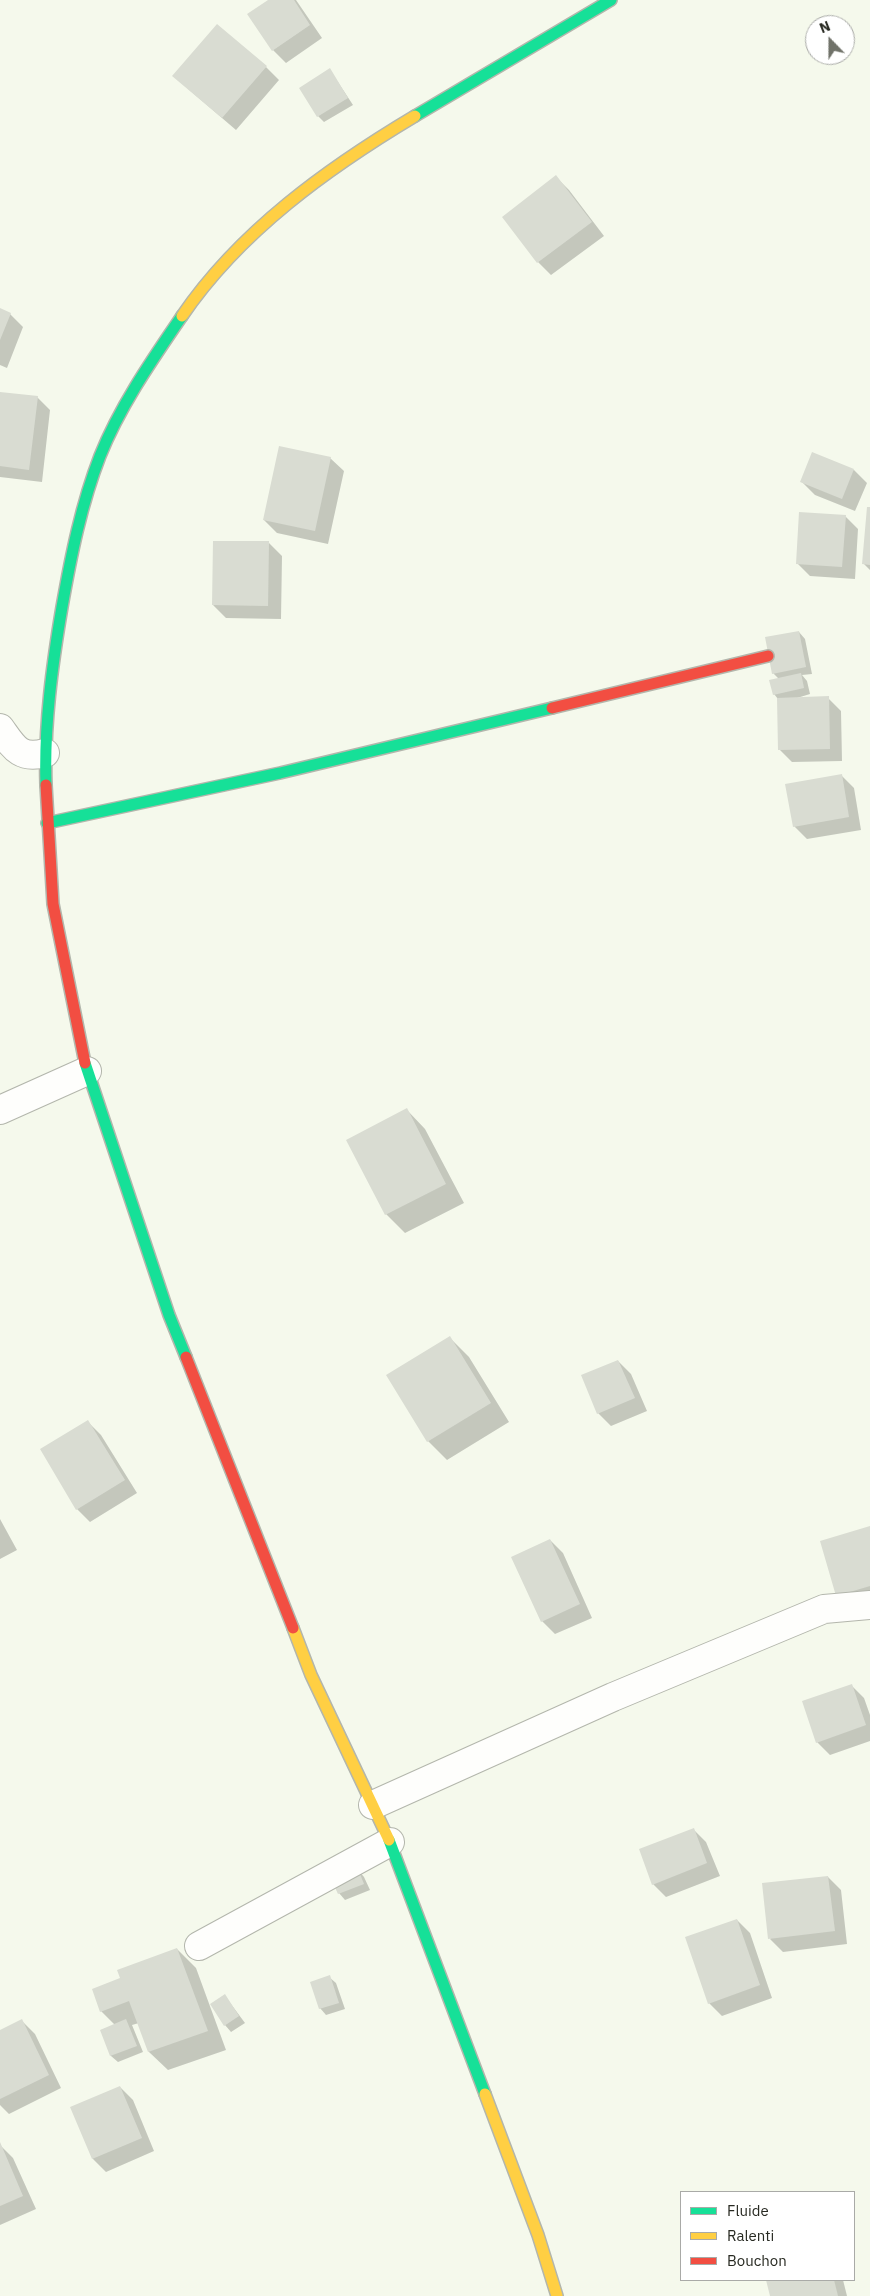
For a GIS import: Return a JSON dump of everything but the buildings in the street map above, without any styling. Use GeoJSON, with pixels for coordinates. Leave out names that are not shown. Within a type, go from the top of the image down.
{"type":"FeatureCollection","features":[{"type":"Feature","properties":{"kind":"main road"},"geometry":{"type":"LineString","coordinates":[[588,2],[607,2]]}},
{"type":"Feature","properties":{"kind":"main road"},"geometry":{"type":"LineString","coordinates":[[557,2296],[534,2226],[390,1842],[311,1675],[168,1315],[87,1071],[53,904],[47,823],[45,753],[55,649],[73,543],[100,456],[140,377],[192,301],[244,242],[308,187],[388,132],[607,2]]}},
{"type":"Feature","properties":{"kind":"main road"},"geometry":{"type":"LineString","coordinates":[[47,823],[280,773],[768,656]]}},
{"type":"Feature","properties":{"kind":"street"},"geometry":{"type":"LineString","coordinates":[[0,728],[14,748],[34,756],[45,753]]}},
{"type":"Feature","properties":{"kind":"street"},"geometry":{"type":"LineString","coordinates":[[0,1110],[87,1071]]}},
{"type":"Feature","properties":{"kind":"street"},"geometry":{"type":"LineString","coordinates":[[373,1805],[613,1697],[824,1609],[870,1605]]}},
{"type":"Feature","properties":{"kind":"street"},"geometry":{"type":"LineString","coordinates":[[199,1946],[390,1842]]}},
{"type":"Feature","properties":{"kind":"traffic: fast"},"geometry":{"type":"LineString","coordinates":[[415,116],[611,0]]}},
{"type":"Feature","properties":{"kind":"traffic: fast"},"geometry":{"type":"LineString","coordinates":[[46,785],[48,718],[55,651],[69,569],[87,493],[100,456],[117,419],[159,349],[182,316]]}},
{"type":"Feature","properties":{"kind":"traffic: fast"},"geometry":{"type":"LineString","coordinates":[[47,823],[280,773],[552,708]]}},
{"type":"Feature","properties":{"kind":"traffic: fast"},"geometry":{"type":"LineString","coordinates":[[85,1063],[169,1315],[186,1357]]}},
{"type":"Feature","properties":{"kind":"traffic: fast"},"geometry":{"type":"LineString","coordinates":[[389,1840],[485,2094]]}},
{"type":"Feature","properties":{"kind":"traffic: slow"},"geometry":{"type":"LineString","coordinates":[[182,316],[205,285],[258,229],[318,180],[350,157],[415,116]]}},
{"type":"Feature","properties":{"kind":"traffic: slow"},"geometry":{"type":"LineString","coordinates":[[293,1628],[311,1675],[389,1840]]}},
{"type":"Feature","properties":{"kind":"traffic: slow"},"geometry":{"type":"LineString","coordinates":[[485,2094],[538,2235],[557,2296]]}},
{"type":"Feature","properties":{"kind":"traffic: jam"},"geometry":{"type":"LineString","coordinates":[[552,708],[768,656]]}},
{"type":"Feature","properties":{"kind":"traffic: jam"},"geometry":{"type":"LineString","coordinates":[[46,785],[53,904],[85,1063]]}},
{"type":"Feature","properties":{"kind":"traffic: jam"},"geometry":{"type":"LineString","coordinates":[[186,1357],[293,1628]]}}]}
